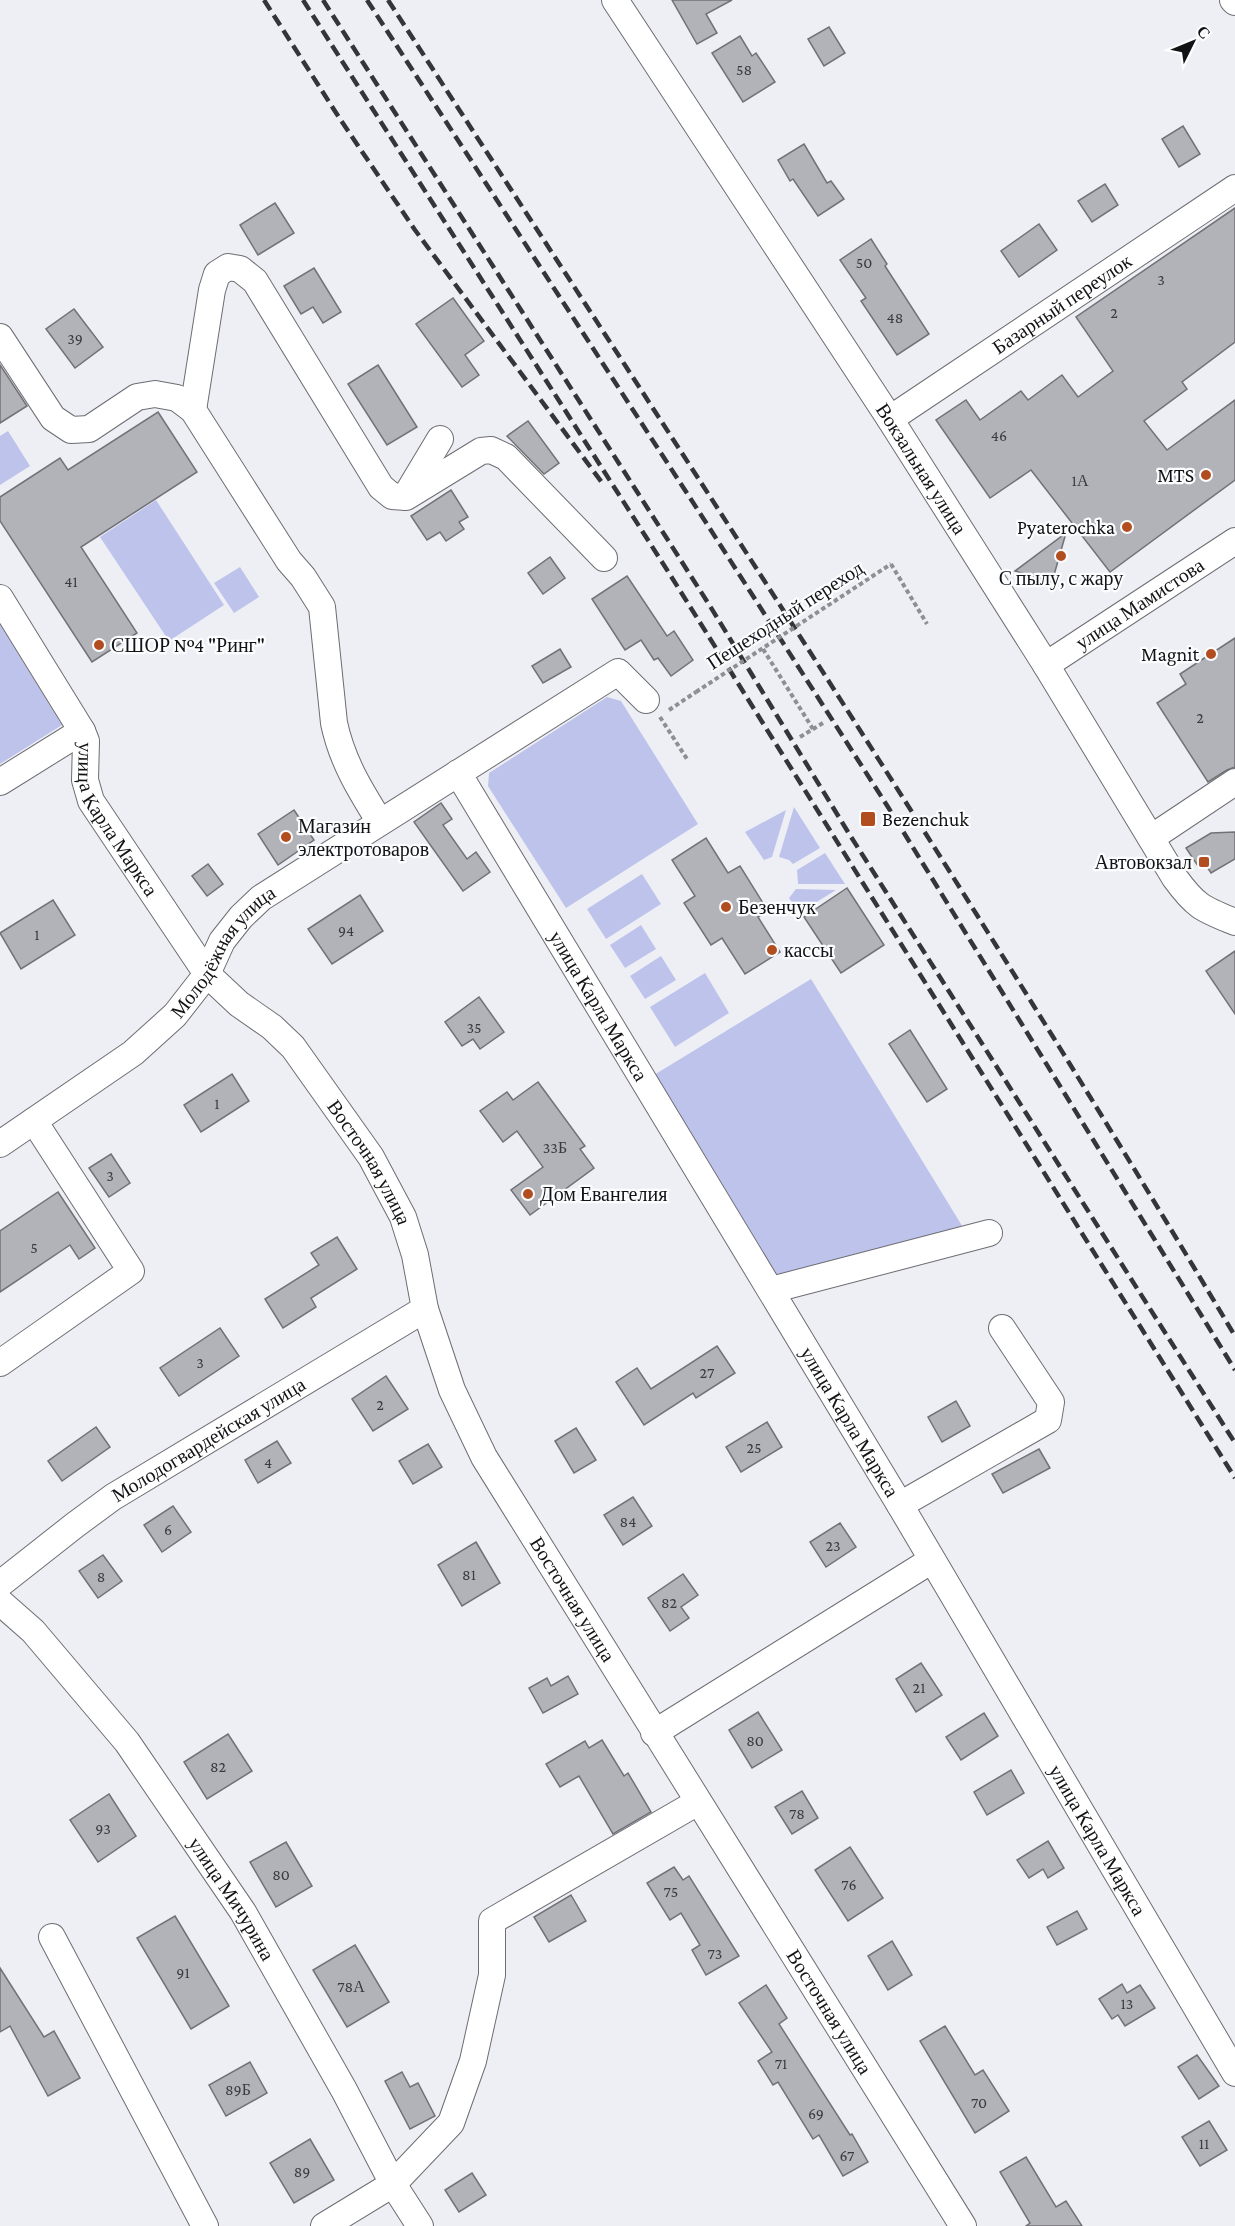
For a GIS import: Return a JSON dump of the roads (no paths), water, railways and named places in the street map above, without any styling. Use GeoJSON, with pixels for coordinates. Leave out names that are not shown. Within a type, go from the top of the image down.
{"type":"FeatureCollection","features":[{"type":"Feature","properties":{"kind":"street","name":"Вокзальная улица"},"geometry":{"type":"LineString","coordinates":[[615,0],[890,419],[1046,665],[1188,897],[1208,912],[1235,922]]}},
{"type":"Feature","properties":{"kind":"street","name":"Базарный переулок"},"geometry":{"type":"LineString","coordinates":[[890,419],[1235,188]]}},
{"type":"Feature","properties":{"kind":"street"},"geometry":{"type":"LineString","coordinates":[[193,411],[212,290],[217,274],[228,267],[240,269],[255,281],[381,487],[392,496],[406,497],[481,451],[491,450],[506,457],[604,558]]}},
{"type":"Feature","properties":{"kind":"street"},"geometry":{"type":"LineString","coordinates":[[0,337],[53,418],[71,430],[89,429],[137,398],[155,394],[177,398],[193,411],[289,561],[303,577],[322,607],[334,723],[338,741],[351,776],[380,822]]}},
{"type":"Feature","properties":{"kind":"street"},"geometry":{"type":"LineString","coordinates":[[406,497],[440,440]]}},
{"type":"Feature","properties":{"kind":"street","name":"улица Мамистова"},"geometry":{"type":"LineString","coordinates":[[1046,665],[1235,542]]}},
{"type":"Feature","properties":{"kind":"street","name":"улица Карла Маркса"},"geometry":{"type":"LineString","coordinates":[[0,598],[82,731],[86,741],[86,780],[91,801],[207,974]]}},
{"type":"Feature","properties":{"kind":"street","name":"Молодёжная улица"},"geometry":{"type":"LineString","coordinates":[[0,1144],[133,1053],[174,1015],[207,974],[222,942],[241,917],[261,898],[618,672],[646,700]]}},
{"type":"Feature","properties":{"kind":"street"},"geometry":{"type":"LineString","coordinates":[[0,782],[82,731]]}},
{"type":"Feature","properties":{"kind":"street","name":"улица Карла Маркса"},"geometry":{"type":"LineString","coordinates":[[458,773],[900,1505],[1235,2073]]}},
{"type":"Feature","properties":{"kind":"street"},"geometry":{"type":"LineString","coordinates":[[1151,838],[1235,782]]}},
{"type":"Feature","properties":{"kind":"street","name":"Восточная улица"},"geometry":{"type":"LineString","coordinates":[[207,974],[293,1047],[370,1157],[403,1217],[415,1255],[425,1309],[452,1390],[484,1457],[963,2226]]}},
{"type":"Feature","properties":{"kind":"street"},"geometry":{"type":"LineString","coordinates":[[0,1363],[131,1271],[34,1121]]}},
{"type":"Feature","properties":{"kind":"street"},"geometry":{"type":"LineString","coordinates":[[771,1290],[988,1233]]}},
{"type":"Feature","properties":{"kind":"street","name":"Молодогвардейская улица"},"geometry":{"type":"LineString","coordinates":[[0,1584],[113,1497],[425,1309]]}},
{"type":"Feature","properties":{"kind":"street"},"geometry":{"type":"LineString","coordinates":[[900,1505],[1048,1420],[1051,1402],[1002,1328]]}},
{"type":"Feature","properties":{"kind":"street"},"geometry":{"type":"LineString","coordinates":[[654,1733],[932,1560]]}},
{"type":"Feature","properties":{"kind":"street","name":"улица Мичурина"},"geometry":{"type":"LineString","coordinates":[[0,1602],[33,1631],[127,1742],[243,1912],[344,2090],[393,2184],[420,2226]]}},
{"type":"Feature","properties":{"kind":"street"},"geometry":{"type":"LineString","coordinates":[[324,2226],[393,2184],[452,2123],[473,2061],[492,1975],[492,1921],[698,1802]]}},
{"type":"Feature","properties":{"kind":"street"},"geometry":{"type":"LineString","coordinates":[[52,1937],[205,2226]]}},
{"type":"Feature","properties":{"kind":"railway"},"geometry":{"type":"LineString","coordinates":[[264,0],[415,230],[603,484]]}},
{"type":"Feature","properties":{"kind":"railway"},"geometry":{"type":"LineString","coordinates":[[303,0],[669,573],[1235,1478]]}},
{"type":"Feature","properties":{"kind":"railway"},"geometry":{"type":"LineString","coordinates":[[323,0],[710,606],[848,832],[1235,1443]]}},
{"type":"Feature","properties":{"kind":"railway"},"geometry":{"type":"LineString","coordinates":[[367,0],[888,807],[1235,1370]]}},
{"type":"Feature","properties":{"kind":"railway"},"geometry":{"type":"LineString","coordinates":[[388,0],[924,831],[1029,998],[1235,1336]]}},
{"type":"Feature","properties":{"kind":"place","name":"MTS"},"geometry":{"type":"Point","coordinates":[1206,475]}},
{"type":"Feature","properties":{"kind":"place","name":"Pyaterochka"},"geometry":{"type":"Point","coordinates":[1127,527]}},
{"type":"Feature","properties":{"kind":"place","name":"С пылу, с жару"},"geometry":{"type":"Point","coordinates":[1061,556]}},
{"type":"Feature","properties":{"kind":"place","name":"СШОР №4 \"Ринг\""},"geometry":{"type":"Point","coordinates":[99,645]}},
{"type":"Feature","properties":{"kind":"place","name":"Magnit"},"geometry":{"type":"Point","coordinates":[1211,654]}},
{"type":"Feature","properties":{"kind":"place","name":"Bezenchuk"},"geometry":{"type":"Point","coordinates":[868,819]}},
{"type":"Feature","properties":{"kind":"place","name":"Магазин электротоваров"},"geometry":{"type":"Point","coordinates":[286,837]}},
{"type":"Feature","properties":{"kind":"place","name":"Автовокзал"},"geometry":{"type":"Point","coordinates":[1204,862]}},
{"type":"Feature","properties":{"kind":"place","name":"Безенчук"},"geometry":{"type":"Point","coordinates":[726,907]}},
{"type":"Feature","properties":{"kind":"place","name":"кассы"},"geometry":{"type":"Point","coordinates":[772,950]}},
{"type":"Feature","properties":{"kind":"place","name":"Дом Евангелия"},"geometry":{"type":"Point","coordinates":[528,1194]}}]}
